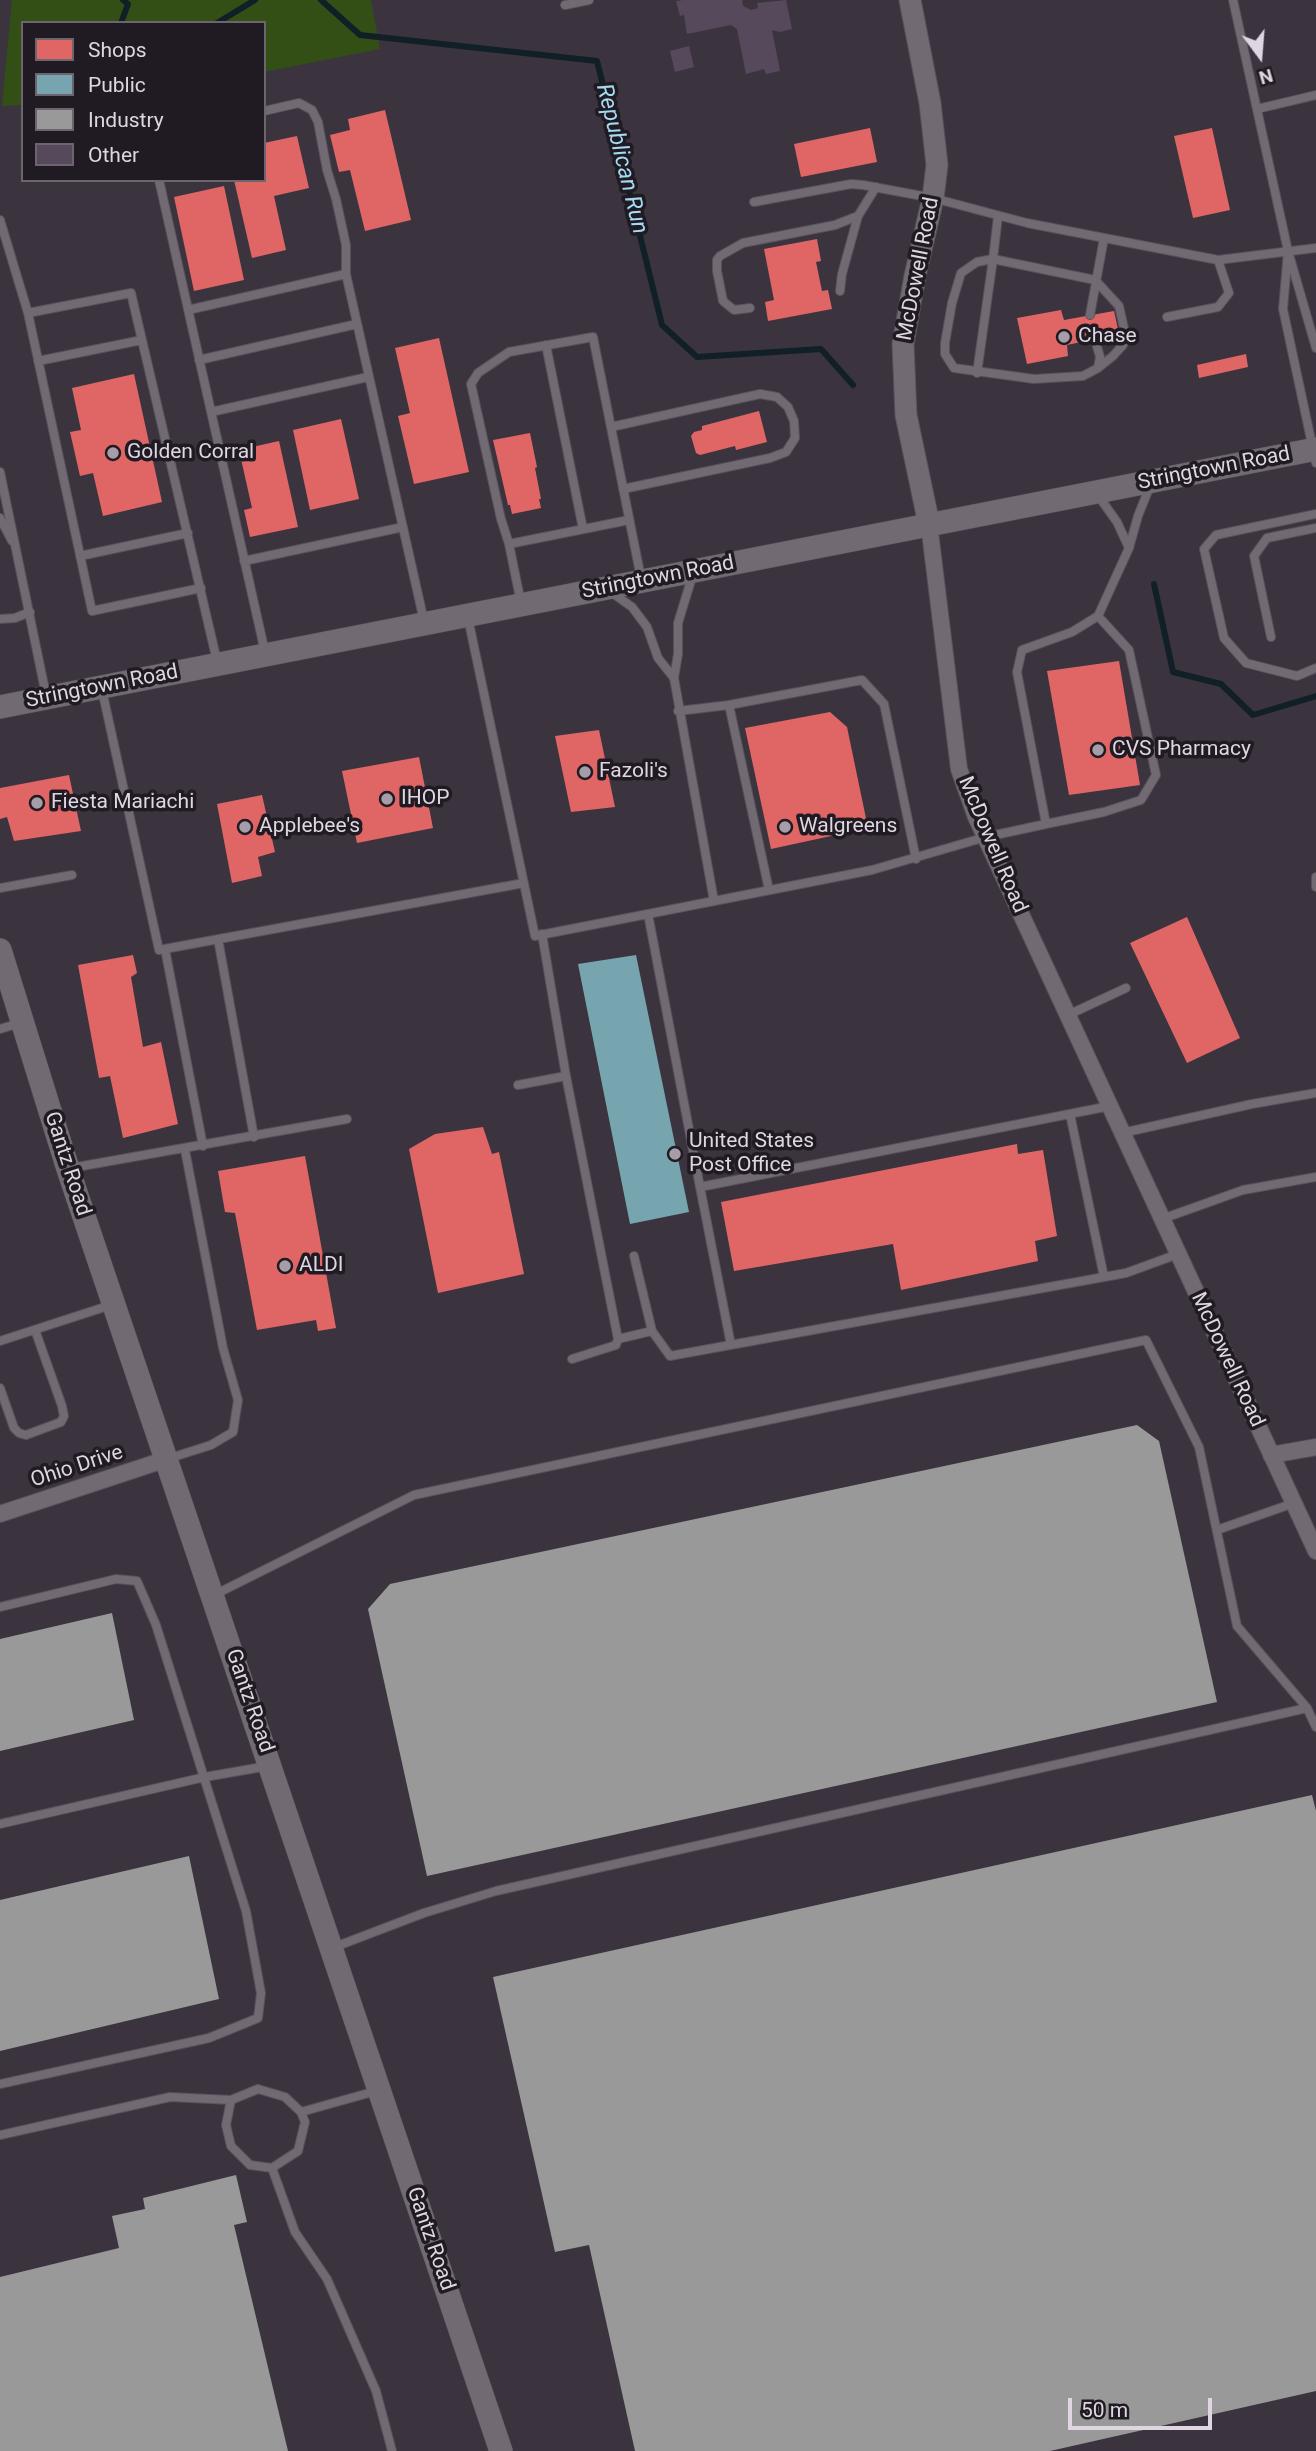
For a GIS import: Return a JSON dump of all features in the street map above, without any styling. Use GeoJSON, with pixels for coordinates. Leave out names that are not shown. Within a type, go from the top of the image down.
{"type":"FeatureCollection","features":[{"type":"Feature","properties":{"kind":"main road","name":"Stringtown Road"},"geometry":{"type":"LineString","coordinates":[[0,707],[929,524],[1315,451]]}},
{"type":"Feature","properties":{"kind":"main road","name":"Gantz Road"},"geometry":{"type":"LineString","coordinates":[[0,950],[68,1169],[501,2451]]}},
{"type":"Feature","properties":{"kind":"street","name":"McDowell Road"},"geometry":{"type":"LineString","coordinates":[[910,0],[936,138],[937,165],[933,198],[903,344],[906,415],[929,524],[959,769],[986,838],[1316,1551]]}},
{"type":"Feature","properties":{"kind":"street"},"geometry":{"type":"LineString","coordinates":[[1271,1455],[1316,1447]]}},
{"type":"Feature","properties":{"kind":"street","name":"Ohio Drive"},"geometry":{"type":"LineString","coordinates":[[0,1514],[167,1459]]}},
{"type":"Feature","properties":{"kind":"lane"},"geometry":{"type":"LineString","coordinates":[[565,5],[589,0]]}},
{"type":"Feature","properties":{"kind":"lane"},"geometry":{"type":"LineString","coordinates":[[1233,0],[1288,251],[1316,348]]}},
{"type":"Feature","properties":{"kind":"lane"},"geometry":{"type":"LineString","coordinates":[[1257,109],[1316,96]]}},
{"type":"Feature","properties":{"kind":"lane"},"geometry":{"type":"LineString","coordinates":[[266,111],[299,103],[312,110],[318,122],[346,245],[346,275],[425,624]]}},
{"type":"Feature","properties":{"kind":"lane"},"geometry":{"type":"LineString","coordinates":[[159,182],[265,655]]}},
{"type":"Feature","properties":{"kind":"lane"},"geometry":{"type":"LineString","coordinates":[[754,202],[852,184],[933,198],[998,216],[1218,260],[1316,248]]}},
{"type":"Feature","properties":{"kind":"lane"},"geometry":{"type":"LineString","coordinates":[[840,291],[858,216],[876,187]]}},
{"type":"Feature","properties":{"kind":"lane"},"geometry":{"type":"LineString","coordinates":[[750,308],[734,310],[723,302],[717,271],[717,260],[720,256],[743,243],[835,225],[858,216]]}},
{"type":"Feature","properties":{"kind":"lane"},"geometry":{"type":"LineString","coordinates":[[977,373],[998,216]]}},
{"type":"Feature","properties":{"kind":"lane"},"geometry":{"type":"LineString","coordinates":[[0,220],[28,313],[92,611],[201,588]]}},
{"type":"Feature","properties":{"kind":"lane"},"geometry":{"type":"LineString","coordinates":[[1090,316],[1104,238]]}},
{"type":"Feature","properties":{"kind":"lane"},"geometry":{"type":"LineString","coordinates":[[1288,251],[1283,309],[1315,451]]}},
{"type":"Feature","properties":{"kind":"lane"},"geometry":{"type":"LineString","coordinates":[[993,259],[1095,280],[1119,306],[1125,333],[1123,345],[1113,356],[1083,376],[1034,379],[977,373],[954,368],[945,354],[952,303],[961,274],[978,262],[993,259]]}},
{"type":"Feature","properties":{"kind":"lane"},"geometry":{"type":"LineString","coordinates":[[1167,317],[1218,307],[1229,293],[1218,260]]}},
{"type":"Feature","properties":{"kind":"lane"},"geometry":{"type":"LineString","coordinates":[[188,310],[346,275]]}},
{"type":"Feature","properties":{"kind":"lane"},"geometry":{"type":"LineString","coordinates":[[28,313],[131,293],[218,664]]}},
{"type":"Feature","properties":{"kind":"lane"},"geometry":{"type":"LineString","coordinates":[[199,360],[357,324]]}},
{"type":"Feature","properties":{"kind":"lane"},"geometry":{"type":"LineString","coordinates":[[522,605],[471,384],[478,373],[509,352],[593,337],[642,581]]}},
{"type":"Feature","properties":{"kind":"lane"},"geometry":{"type":"LineString","coordinates":[[1095,339],[1100,356],[1098,368]]}},
{"type":"Feature","properties":{"kind":"lane"},"geometry":{"type":"LineString","coordinates":[[38,361],[142,340]]}},
{"type":"Feature","properties":{"kind":"lane"},"geometry":{"type":"LineString","coordinates":[[546,345],[583,529]]}},
{"type":"Feature","properties":{"kind":"lane"},"geometry":{"type":"LineString","coordinates":[[211,412],[368,377]]}},
{"type":"Feature","properties":{"kind":"lane"},"geometry":{"type":"LineString","coordinates":[[611,427],[760,394],[777,397],[788,407],[794,421],[795,438],[786,452],[770,458],[623,489]]}},
{"type":"Feature","properties":{"kind":"lane"},"geometry":{"type":"LineString","coordinates":[[0,472],[46,698]]}},
{"type":"Feature","properties":{"kind":"lane"},"geometry":{"type":"LineString","coordinates":[[1046,824],[1017,672],[1022,650],[1072,632],[1098,616],[1129,548],[1152,481]]}},
{"type":"Feature","properties":{"kind":"lane"},"geometry":{"type":"LineString","coordinates":[[1096,492],[1129,548]]}},
{"type":"Feature","properties":{"kind":"lane"},"geometry":{"type":"LineString","coordinates":[[1316,514],[1216,535],[1204,549],[1224,638],[1246,663],[1297,676],[1316,668]]}},
{"type":"Feature","properties":{"kind":"lane"},"geometry":{"type":"LineString","coordinates":[[0,518],[17,550]]}},
{"type":"Feature","properties":{"kind":"lane"},"geometry":{"type":"LineString","coordinates":[[509,544],[629,520]]}},
{"type":"Feature","properties":{"kind":"lane"},"geometry":{"type":"LineString","coordinates":[[244,561],[403,527]]}},
{"type":"Feature","properties":{"kind":"lane"},"geometry":{"type":"LineString","coordinates":[[1271,637],[1254,556],[1268,538],[1316,528]]}},
{"type":"Feature","properties":{"kind":"lane"},"geometry":{"type":"LineString","coordinates":[[80,556],[188,533]]}},
{"type":"Feature","properties":{"kind":"lane"},"geometry":{"type":"LineString","coordinates":[[694,570],[678,623],[678,654],[674,678],[714,901]]}},
{"type":"Feature","properties":{"kind":"lane"},"geometry":{"type":"LineString","coordinates":[[606,588],[632,607],[647,627],[658,658],[674,678]]}},
{"type":"Feature","properties":{"kind":"lane"},"geometry":{"type":"LineString","coordinates":[[0,619],[15,618],[30,612]]}},
{"type":"Feature","properties":{"kind":"lane"},"geometry":{"type":"LineString","coordinates":[[467,615],[535,936],[872,870],[986,838],[1104,812],[1141,800],[1156,775],[1129,650],[1098,616]]}},
{"type":"Feature","properties":{"kind":"lane"},"geometry":{"type":"LineString","coordinates":[[678,711],[729,705],[862,680],[884,704],[916,859]]}},
{"type":"Feature","properties":{"kind":"lane"},"geometry":{"type":"LineString","coordinates":[[102,687],[159,950],[524,883]]}},
{"type":"Feature","properties":{"kind":"lane"},"geometry":{"type":"LineString","coordinates":[[729,705],[769,890]]}},
{"type":"Feature","properties":{"kind":"lane"},"geometry":{"type":"LineString","coordinates":[[0,888],[72,876]]}},
{"type":"Feature","properties":{"kind":"lane"},"geometry":{"type":"LineString","coordinates":[[1316,877],[1316,887]]}},
{"type":"Feature","properties":{"kind":"lane"},"geometry":{"type":"LineString","coordinates":[[648,914],[730,1345]]}},
{"type":"Feature","properties":{"kind":"lane"},"geometry":{"type":"LineString","coordinates":[[542,934],[566,1076],[618,1339],[616,1345],[572,1359]]}},
{"type":"Feature","properties":{"kind":"lane"},"geometry":{"type":"LineString","coordinates":[[218,939],[254,1137]]}},
{"type":"Feature","properties":{"kind":"lane"},"geometry":{"type":"LineString","coordinates":[[165,949],[203,1146]]}},
{"type":"Feature","properties":{"kind":"lane"},"geometry":{"type":"LineString","coordinates":[[1068,1015],[1126,988]]}},
{"type":"Feature","properties":{"kind":"lane"},"geometry":{"type":"LineString","coordinates":[[0,1029],[22,1022]]}},
{"type":"Feature","properties":{"kind":"lane"},"geometry":{"type":"LineString","coordinates":[[518,1084],[566,1076]]}},
{"type":"Feature","properties":{"kind":"lane"},"geometry":{"type":"LineString","coordinates":[[1122,1133],[1252,1104],[1316,1093]]}},
{"type":"Feature","properties":{"kind":"lane"},"geometry":{"type":"LineString","coordinates":[[700,1187],[1110,1106]]}},
{"type":"Feature","properties":{"kind":"lane"},"geometry":{"type":"LineString","coordinates":[[1070,1114],[1104,1277]]}},
{"type":"Feature","properties":{"kind":"lane"},"geometry":{"type":"LineString","coordinates":[[68,1169],[347,1119]]}},
{"type":"Feature","properties":{"kind":"lane"},"geometry":{"type":"LineString","coordinates":[[167,1459],[211,1445],[233,1432],[238,1400],[223,1348],[185,1150]]}},
{"type":"Feature","properties":{"kind":"lane"},"geometry":{"type":"LineString","coordinates":[[1162,1219],[1243,1189],[1316,1177]]}},
{"type":"Feature","properties":{"kind":"lane"},"geometry":{"type":"LineString","coordinates":[[634,1256],[652,1331],[670,1356],[1126,1273],[1178,1254]]}},
{"type":"Feature","properties":{"kind":"lane"},"geometry":{"type":"LineString","coordinates":[[0,1341],[114,1304]]}},
{"type":"Feature","properties":{"kind":"lane"},"geometry":{"type":"LineString","coordinates":[[0,1388],[14,1428],[19,1433],[26,1435],[61,1422],[64,1416],[62,1406],[35,1330]]}},
{"type":"Feature","properties":{"kind":"lane"},"geometry":{"type":"LineString","coordinates":[[618,1339],[652,1331]]}},
{"type":"Feature","properties":{"kind":"lane"},"geometry":{"type":"LineString","coordinates":[[214,1595],[414,1495],[1146,1340],[1199,1447],[1237,1626],[1307,1708],[1316,1727]]}},
{"type":"Feature","properties":{"kind":"lane"},"geometry":{"type":"LineString","coordinates":[[1217,1531],[1294,1503]]}},
{"type":"Feature","properties":{"kind":"lane"},"geometry":{"type":"LineString","coordinates":[[0,1607],[116,1579],[137,1581],[156,1625],[246,1911],[261,1993],[258,2018],[209,2038],[0,2084]]}},
{"type":"Feature","properties":{"kind":"lane"},"geometry":{"type":"LineString","coordinates":[[332,1948],[424,1913],[495,1891],[1307,1708]]}},
{"type":"Feature","properties":{"kind":"lane"},"geometry":{"type":"LineString","coordinates":[[0,1824],[205,1777],[271,1765]]}},
{"type":"Feature","properties":{"kind":"lane"},"geometry":{"type":"LineString","coordinates":[[0,2134],[170,2097],[231,2100],[258,2089],[285,2097],[301,2112],[305,2122],[298,2151],[272,2168],[250,2165],[231,2146],[226,2125],[231,2100]]}},
{"type":"Feature","properties":{"kind":"lane"},"geometry":{"type":"LineString","coordinates":[[301,2112],[380,2090]]}},
{"type":"Feature","properties":{"kind":"lane"},"geometry":{"type":"LineString","coordinates":[[272,2168],[295,2232],[327,2279],[376,2391],[392,2451]]}},
{"type":"Feature","properties":{"kind":"green space"},"geometry":{"type":"Polygon","coordinates":[[[12,0],[371,0],[380,49],[266,72],[266,21],[21,21],[21,105],[2,106],[12,0]]]}},
{"type":"Feature","properties":{"kind":"building: Shops"},"geometry":{"type":"Polygon","coordinates":[[[385,110],[411,220],[365,231],[350,170],[339,172],[330,135],[350,130],[348,119],[385,110]]]}},
{"type":"Feature","properties":{"kind":"building: Shops"},"geometry":{"type":"Polygon","coordinates":[[[870,128],[877,162],[801,177],[794,144],[870,128]]]}},
{"type":"Feature","properties":{"kind":"building: Shops"},"geometry":{"type":"Polygon","coordinates":[[[1212,128],[1230,210],[1193,218],[1174,136],[1212,128]]]}},
{"type":"Feature","properties":{"kind":"building: Shops"},"geometry":{"type":"Polygon","coordinates":[[[297,136],[309,188],[274,196],[286,250],[252,258],[234,182],[266,182],[266,143],[297,136]]]}},
{"type":"Feature","properties":{"kind":"building: Shops"},"geometry":{"type":"Polygon","coordinates":[[[224,186],[244,280],[194,291],[174,197],[224,186]]]}},
{"type":"Feature","properties":{"kind":"building: Shops"},"geometry":{"type":"Polygon","coordinates":[[[817,239],[821,261],[816,262],[822,291],[828,290],[832,309],[768,321],[765,302],[774,300],[764,249],[817,239]]]}},
{"type":"Feature","properties":{"kind":"building: Shops","name":"Chase"},"geometry":{"type":"Polygon","coordinates":[[[1061,310],[1064,320],[1114,311],[1119,334],[1067,345],[1068,356],[1027,364],[1017,318],[1061,310]]]}},
{"type":"Feature","properties":{"kind":"building: Shops"},"geometry":{"type":"Polygon","coordinates":[[[439,338],[469,472],[414,484],[398,416],[410,413],[395,348],[439,338]]]}},
{"type":"Feature","properties":{"kind":"building: Shops"},"geometry":{"type":"Polygon","coordinates":[[[1246,354],[1248,367],[1199,378],[1197,365],[1246,354]]]}},
{"type":"Feature","properties":{"kind":"building: Shops","name":"Golden Corral"},"geometry":{"type":"Polygon","coordinates":[[[134,374],[162,502],[103,516],[93,473],[80,476],[70,432],[81,430],[72,388],[134,374]]]}},
{"type":"Feature","properties":{"kind":"building: Shops"},"geometry":{"type":"Polygon","coordinates":[[[759,411],[767,442],[736,450],[735,446],[700,455],[696,453],[691,436],[702,430],[702,426],[759,411]]]}},
{"type":"Feature","properties":{"kind":"building: Shops"},"geometry":{"type":"Polygon","coordinates":[[[341,419],[359,499],[310,510],[293,430],[341,419]]]}},
{"type":"Feature","properties":{"kind":"building: Shops"},"geometry":{"type":"Polygon","coordinates":[[[530,433],[541,508],[512,514],[493,440],[530,433]]]}},
{"type":"Feature","properties":{"kind":"building: Shops"},"geometry":{"type":"Polygon","coordinates":[[[279,441],[298,527],[250,537],[244,510],[252,508],[239,450],[279,441]]]}},
{"type":"Feature","properties":{"kind":"building: Shops","name":"CVS Pharmacy"},"geometry":{"type":"Polygon","coordinates":[[[1119,661],[1140,785],[1069,795],[1047,671],[1119,661]]]}},
{"type":"Feature","properties":{"kind":"building: Shops","name":"Walgreens"},"geometry":{"type":"Polygon","coordinates":[[[830,712],[847,727],[868,828],[771,849],[745,728],[830,712]]]}},
{"type":"Feature","properties":{"kind":"building: Shops","name":"Fazoli's"},"geometry":{"type":"Polygon","coordinates":[[[599,730],[615,807],[571,812],[555,736],[599,730]]]}},
{"type":"Feature","properties":{"kind":"building: Shops","name":"IHOP"},"geometry":{"type":"Polygon","coordinates":[[[419,757],[433,828],[357,843],[342,771],[419,757]]]}},
{"type":"Feature","properties":{"kind":"building: Shops","name":"Fiesta Mariachi"},"geometry":{"type":"Polygon","coordinates":[[[69,775],[81,831],[14,841],[7,817],[0,819],[0,788],[69,775]]]}},
{"type":"Feature","properties":{"kind":"building: Shops","name":"Applebee's"},"geometry":{"type":"Polygon","coordinates":[[[262,795],[275,852],[258,857],[262,876],[232,883],[217,804],[262,795]]]}},
{"type":"Feature","properties":{"kind":"building: Shops"},"geometry":{"type":"Polygon","coordinates":[[[1187,917],[1240,1038],[1187,1063],[1130,943],[1187,917]]]}},
{"type":"Feature","properties":{"kind":"building: Shops"},"geometry":{"type":"Polygon","coordinates":[[[133,955],[137,973],[131,977],[143,1047],[161,1042],[178,1124],[123,1138],[110,1076],[99,1078],[78,965],[133,955]]]}},
{"type":"Feature","properties":{"kind":"building: Shops"},"geometry":{"type":"Polygon","coordinates":[[[483,1127],[492,1154],[499,1152],[524,1274],[438,1293],[409,1149],[435,1134],[483,1127]]]}},
{"type":"Feature","properties":{"kind":"building: Shops"},"geometry":{"type":"Polygon","coordinates":[[[1017,1144],[1018,1154],[1043,1150],[1057,1236],[1035,1241],[1038,1261],[901,1290],[893,1244],[734,1271],[721,1202],[1017,1144]]]}},
{"type":"Feature","properties":{"kind":"building: Shops","name":"ALDI"},"geometry":{"type":"Polygon","coordinates":[[[305,1156],[336,1328],[318,1331],[316,1320],[257,1330],[235,1213],[225,1212],[218,1171],[305,1156]]]}},
{"type":"Feature","properties":{"kind":"building: Public"},"geometry":{"type":"Polygon","coordinates":[[[636,955],[689,1212],[630,1224],[578,964],[636,955]]]}},
{"type":"Feature","properties":{"kind":"building: Industry"},"geometry":{"type":"Polygon","coordinates":[[[1137,1425],[1159,1441],[1217,1702],[427,1876],[368,1609],[390,1584],[1137,1425]]]}},
{"type":"Feature","properties":{"kind":"building: Industry"},"geometry":{"type":"Polygon","coordinates":[[[112,1613],[134,1720],[0,1751],[0,1639],[112,1613]]]}},
{"type":"Feature","properties":{"kind":"building: Industry"},"geometry":{"type":"Polygon","coordinates":[[[1312,1795],[1316,1811],[1316,2391],[1050,2451],[635,2451],[589,2245],[555,2252],[493,1977],[1312,1795]]]}},
{"type":"Feature","properties":{"kind":"building: Industry"},"geometry":{"type":"Polygon","coordinates":[[[189,1856],[219,1999],[0,2051],[0,1900],[189,1856]]]}},
{"type":"Feature","properties":{"kind":"building: Industry"},"geometry":{"type":"Polygon","coordinates":[[[236,2175],[247,2222],[234,2225],[288,2451],[0,2451],[0,2277],[119,2248],[112,2216],[145,2209],[143,2198],[236,2175]]]}},
{"type":"Feature","properties":{"kind":"building: Other"},"geometry":{"type":"Polygon","coordinates":[[[742,0],[743,6],[751,10],[758,8],[757,3],[786,0],[792,29],[780,32],[772,30],[780,71],[766,74],[764,69],[746,74],[737,29],[731,25],[687,34],[684,15],[680,16],[676,1],[742,0]]]}},
{"type":"Feature","properties":{"kind":"building: Other"},"geometry":{"type":"Polygon","coordinates":[[[689,46],[694,67],[675,72],[670,51],[689,46]]]}},
{"type":"Feature","properties":{"kind":"waterway","name":"Republican Run"},"geometry":{"type":"LineString","coordinates":[[122,21],[128,4],[123,0]]}},
{"type":"Feature","properties":{"kind":"waterway","name":"Republican Run"},"geometry":{"type":"LineString","coordinates":[[220,21],[255,0]]}},
{"type":"Feature","properties":{"kind":"waterway","name":"Republican Run"},"geometry":{"type":"LineString","coordinates":[[321,0],[360,35],[597,61],[662,325],[697,357],[821,349],[853,385]]}},
{"type":"Feature","properties":{"kind":"waterway","name":"Republican Run"},"geometry":{"type":"LineString","coordinates":[[1154,584],[1173,672],[1221,684],[1253,715],[1316,696]]}},
{"type":"Feature","properties":{"kind":"place","name":"Chase"},"geometry":{"type":"Point","coordinates":[1064,337]}},
{"type":"Feature","properties":{"kind":"place","name":"Golden Corral"},"geometry":{"type":"Point","coordinates":[113,453]}},
{"type":"Feature","properties":{"kind":"place","name":"CVS Pharmacy"},"geometry":{"type":"Point","coordinates":[1098,750]}},
{"type":"Feature","properties":{"kind":"place","name":"Fazoli's"},"geometry":{"type":"Point","coordinates":[585,772]}},
{"type":"Feature","properties":{"kind":"place","name":"IHOP"},"geometry":{"type":"Point","coordinates":[387,799]}},
{"type":"Feature","properties":{"kind":"place","name":"Fiesta Mariachi"},"geometry":{"type":"Point","coordinates":[37,803]}},
{"type":"Feature","properties":{"kind":"place","name":"Applebee's"},"geometry":{"type":"Point","coordinates":[245,827]}},
{"type":"Feature","properties":{"kind":"place","name":"Walgreens"},"geometry":{"type":"Point","coordinates":[785,827]}},
{"type":"Feature","properties":{"kind":"place","name":"United States Post Office"},"geometry":{"type":"Point","coordinates":[675,1154]}},
{"type":"Feature","properties":{"kind":"place","name":"ALDI"},"geometry":{"type":"Point","coordinates":[285,1266]}}]}
